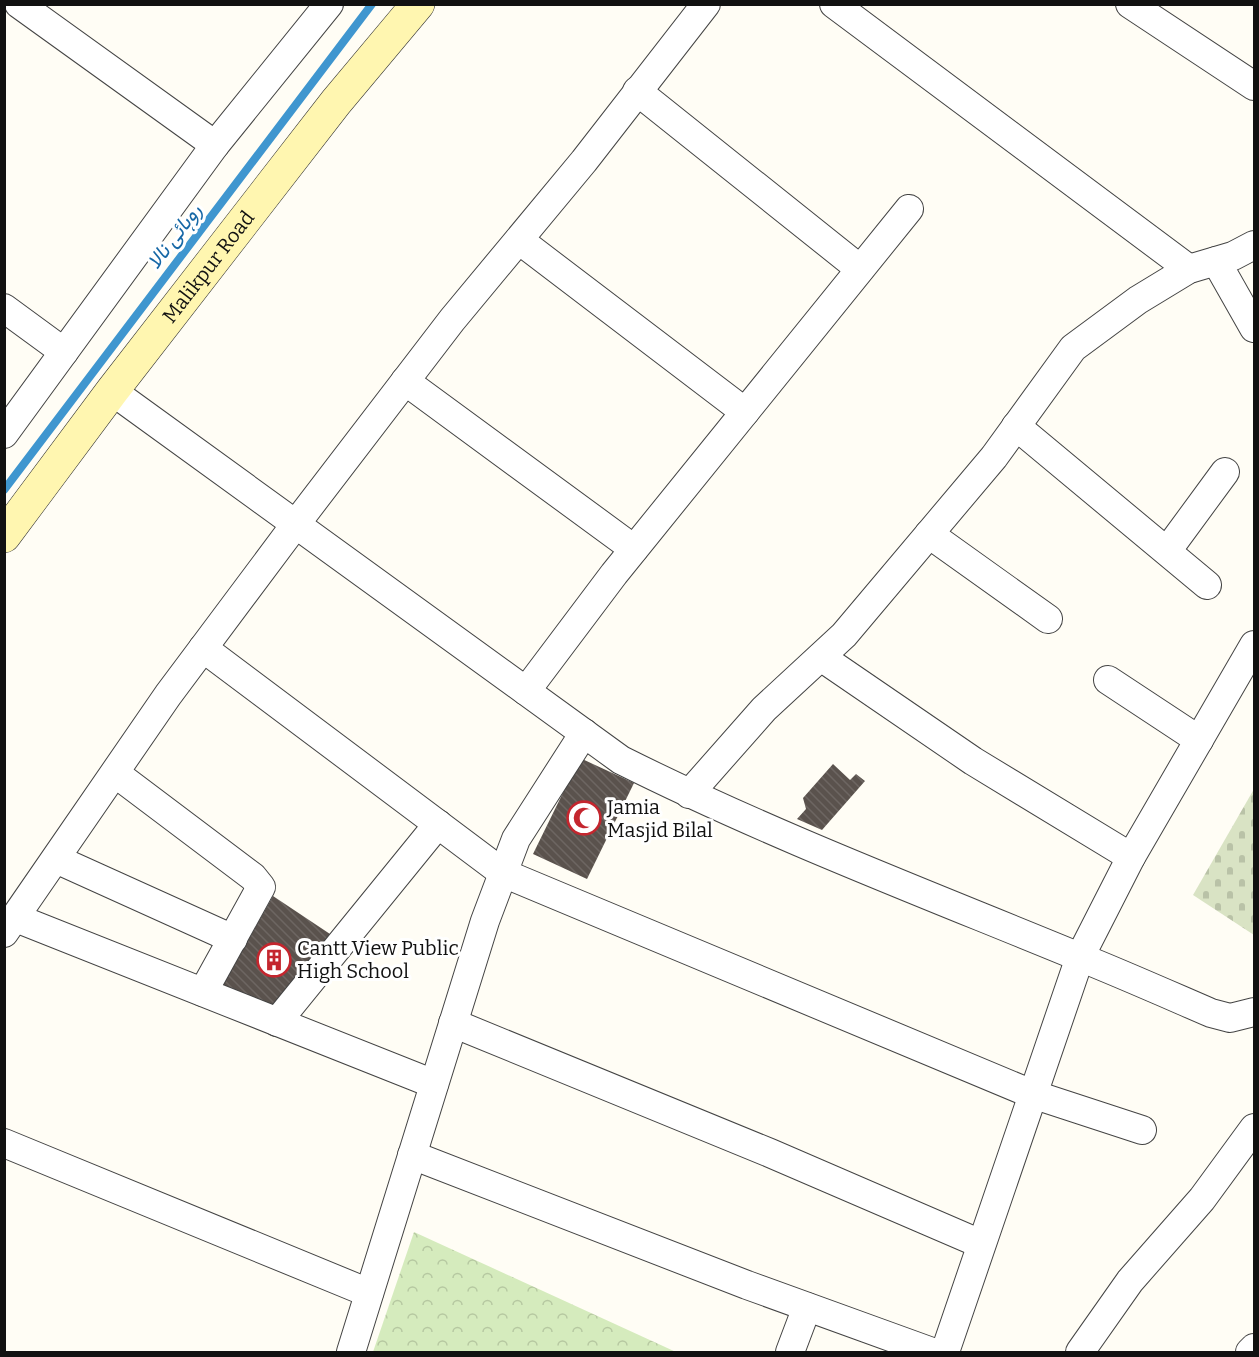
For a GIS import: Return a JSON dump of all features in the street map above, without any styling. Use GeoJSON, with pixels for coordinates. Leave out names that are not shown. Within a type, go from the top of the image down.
{"type":"FeatureCollection","features":[{"type":"Feature","properties":{"kind":"street"},"geometry":{"type":"LineString","coordinates":[[19,4],[215,145]]}},
{"type":"Feature","properties":{"kind":"street"},"geometry":{"type":"LineString","coordinates":[[4,434],[215,145],[329,4]]}},
{"type":"Feature","properties":{"kind":"street","name":"Malikpur Road"},"geometry":{"type":"LineString","coordinates":[[4,536],[112,391],[336,102],[418,4]]}},
{"type":"Feature","properties":{"kind":"street"},"geometry":{"type":"LineString","coordinates":[[434,1084],[203,992],[10,926],[168,695],[295,525],[452,320],[584,161],[706,4]]}},
{"type":"Feature","properties":{"kind":"street"},"geometry":{"type":"LineString","coordinates":[[834,4],[1189,269]]}},
{"type":"Feature","properties":{"kind":"street"},"geometry":{"type":"LineString","coordinates":[[1130,4],[1254,86]]}},
{"type":"Feature","properties":{"kind":"street"},"geometry":{"type":"LineString","coordinates":[[637,92],[860,269]]}},
{"type":"Feature","properties":{"kind":"street"},"geometry":{"type":"LineString","coordinates":[[526,692],[634,549],[909,209]]}},
{"type":"Feature","properties":{"kind":"street"},"geometry":{"type":"LineString","coordinates":[[519,240],[745,412]]}},
{"type":"Feature","properties":{"kind":"street"},"geometry":{"type":"LineString","coordinates":[[689,794],[764,709],[844,635],[994,456],[1073,348],[1138,300],[1189,269],[1233,256],[1254,245]]}},
{"type":"Feature","properties":{"kind":"street"},"geometry":{"type":"LineString","coordinates":[[1216,261],[1254,328]]}},
{"type":"Feature","properties":{"kind":"street"},"geometry":{"type":"LineString","coordinates":[[4,308],[64,352]]}},
{"type":"Feature","properties":{"kind":"street"},"geometry":{"type":"LineString","coordinates":[[405,381],[634,549]]}},
{"type":"Feature","properties":{"kind":"street"},"geometry":{"type":"LineString","coordinates":[[112,391],[621,760],[689,794],[850,864],[1211,1013],[1230,1018],[1254,1012]]}},
{"type":"Feature","properties":{"kind":"street"},"geometry":{"type":"LineString","coordinates":[[1016,426],[1207,585]]}},
{"type":"Feature","properties":{"kind":"street"},"geometry":{"type":"LineString","coordinates":[[1167,551],[1225,472]]}},
{"type":"Feature","properties":{"kind":"street"},"geometry":{"type":"LineString","coordinates":[[929,534],[1048,619]]}},
{"type":"Feature","properties":{"kind":"street"},"geometry":{"type":"LineString","coordinates":[[945,1353],[1080,957],[1131,857],[1254,645]]}},
{"type":"Feature","properties":{"kind":"street"},"geometry":{"type":"LineString","coordinates":[[203,648],[503,873],[1032,1094],[1142,1130]]}},
{"type":"Feature","properties":{"kind":"street"},"geometry":{"type":"LineString","coordinates":[[821,657],[973,760],[1131,857]]}},
{"type":"Feature","properties":{"kind":"street"},"geometry":{"type":"LineString","coordinates":[[1108,680],[1199,740]]}},
{"type":"Feature","properties":{"kind":"street"},"geometry":{"type":"LineString","coordinates":[[351,1353],[484,921],[516,839],[584,733]]}},
{"type":"Feature","properties":{"kind":"street"},"geometry":{"type":"LineString","coordinates":[[115,773],[253,877],[261,887],[203,992]]}},
{"type":"Feature","properties":{"kind":"street"},"geometry":{"type":"LineString","coordinates":[[277,1022],[438,824]]}},
{"type":"Feature","properties":{"kind":"street"},"geometry":{"type":"LineString","coordinates":[[56,859],[233,939]]}},
{"type":"Feature","properties":{"kind":"street"},"geometry":{"type":"LineString","coordinates":[[453,1023],[770,1153],[981,1244]]}},
{"type":"Feature","properties":{"kind":"street"},"geometry":{"type":"LineString","coordinates":[[1080,1353],[1130,1281],[1202,1199],[1254,1128]]}},
{"type":"Feature","properties":{"kind":"street"},"geometry":{"type":"LineString","coordinates":[[4,1143],[369,1293]]}},
{"type":"Feature","properties":{"kind":"street"},"geometry":{"type":"LineString","coordinates":[[412,1155],[932,1353]]}},
{"type":"Feature","properties":{"kind":"street"},"geometry":{"type":"LineString","coordinates":[[790,1353],[807,1307]]}},
{"type":"Feature","properties":{"kind":"street"},"geometry":{"type":"LineString","coordinates":[[1250,1353],[1254,1348]]}},
{"type":"Feature","properties":{"kind":"green space"},"geometry":{"type":"Polygon","coordinates":[[[1254,789],[1254,935],[1193,895],[1254,789]]]}},
{"type":"Feature","properties":{"kind":"green space"},"geometry":{"type":"Polygon","coordinates":[[[414,1232],[676,1352],[373,1352],[414,1232]]]}},
{"type":"Feature","properties":{"kind":"building","name":"Jamia Masjid Bilal"},"geometry":{"type":"Polygon","coordinates":[[[580,758],[634,783],[587,879],[533,854],[580,758]]]}},
{"type":"Feature","properties":{"kind":"building"},"geometry":{"type":"Polygon","coordinates":[[[833,764],[850,780],[856,774],[865,781],[822,830],[797,819],[806,809],[803,798],[833,764]]]}},
{"type":"Feature","properties":{"kind":"building","name":"Cantt View Public High School"},"geometry":{"type":"Polygon","coordinates":[[[273,896],[330,934],[275,1007],[222,986],[273,896]]]}},
{"type":"Feature","properties":{"kind":"waterway","name":"روہائی نالا"},"geometry":{"type":"LineString","coordinates":[[4,490],[372,4]]}},
{"type":"Feature","properties":{"kind":"place","name":"Jamia Masjid Bilal"},"geometry":{"type":"Point","coordinates":[584,818]}},
{"type":"Feature","properties":{"kind":"place","name":"Cantt View Public High School"},"geometry":{"type":"Point","coordinates":[274,960]}}]}
